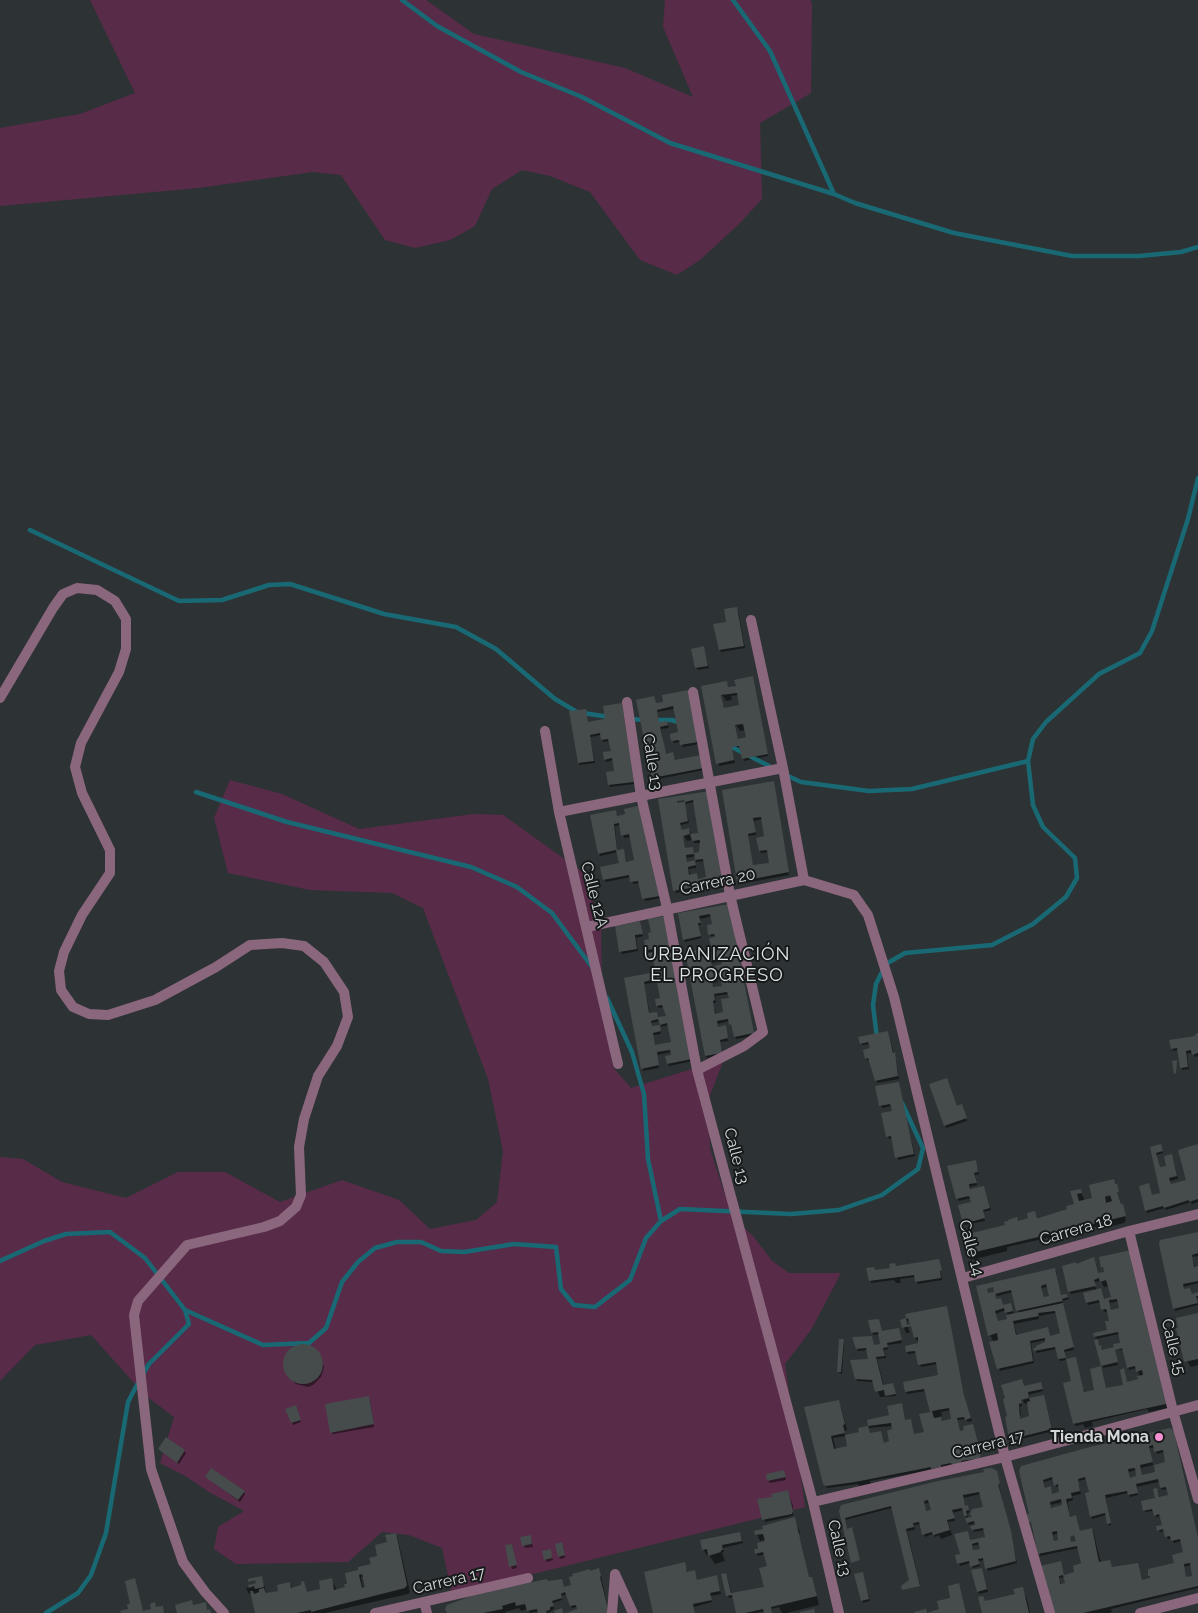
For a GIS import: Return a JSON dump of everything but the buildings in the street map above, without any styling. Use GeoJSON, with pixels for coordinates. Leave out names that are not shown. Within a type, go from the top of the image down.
{"type":"FeatureCollection","features":[{"type":"Feature","properties":{"kind":"street"},"geometry":{"type":"LineString","coordinates":[[0,698],[63,594],[77,588],[97,590],[115,601],[126,620],[126,649],[119,672],[81,743],[75,767],[82,793],[110,850],[110,873],[82,915],[64,952],[59,970],[61,990],[73,1008],[89,1014],[108,1015],[155,1000],[216,967],[250,945],[282,943],[304,946],[324,962],[344,992],[348,1017],[337,1046],[318,1076],[304,1119],[300,1148],[301,1195],[296,1207],[280,1221],[264,1227],[187,1245],[138,1301],[134,1315],[151,1469],[183,1562],[205,1592],[224,1613]]}},
{"type":"Feature","properties":{"kind":"street"},"geometry":{"type":"LineString","coordinates":[[751,620],[783,768],[804,880]]}},
{"type":"Feature","properties":{"kind":"street"},"geometry":{"type":"LineString","coordinates":[[692,692],[730,895],[763,1032],[744,1046],[697,1070]]}},
{"type":"Feature","properties":{"kind":"street","name":"Calle 13"},"geometry":{"type":"LineString","coordinates":[[628,702],[642,796],[667,908],[697,1070],[813,1502],[838,1613]]}},
{"type":"Feature","properties":{"kind":"street","name":"Calle 12A"},"geometry":{"type":"LineString","coordinates":[[545,731],[559,812],[618,1064]]}},
{"type":"Feature","properties":{"kind":"street"},"geometry":{"type":"LineString","coordinates":[[559,812],[783,768]]}},
{"type":"Feature","properties":{"kind":"street","name":"Carrera 20"},"geometry":{"type":"LineString","coordinates":[[587,927],[667,908],[804,880],[854,895]]}},
{"type":"Feature","properties":{"kind":"street","name":"Calle 14"},"geometry":{"type":"LineString","coordinates":[[854,895],[868,915],[894,998],[1005,1457],[1050,1613]]}},
{"type":"Feature","properties":{"kind":"street","name":"Carrera 18"},"geometry":{"type":"LineString","coordinates":[[963,1278],[1129,1231],[1198,1214]]}},
{"type":"Feature","properties":{"kind":"street","name":"Calle 15"},"geometry":{"type":"LineString","coordinates":[[1129,1231],[1173,1411],[1198,1499]]}},
{"type":"Feature","properties":{"kind":"street","name":"Carrera 17"},"geometry":{"type":"LineString","coordinates":[[813,1502],[1005,1457],[1198,1405]]}},
{"type":"Feature","properties":{"kind":"street"},"geometry":{"type":"LineString","coordinates":[[612,1613],[615,1574],[633,1613]]}},
{"type":"Feature","properties":{"kind":"street","name":"Carrera 17"},"geometry":{"type":"LineString","coordinates":[[375,1613],[528,1578]]}},
{"type":"Feature","properties":{"kind":"street"},"geometry":{"type":"LineString","coordinates":[[1140,1613],[1198,1598]]}},
{"type":"Feature","properties":{"kind":"street"},"geometry":{"type":"LineString","coordinates":[[424,1602],[427,1613]]}},
{"type":"Feature","properties":{"kind":"shaded area"},"geometry":{"type":"Polygon","coordinates":[[[90,0],[426,0],[474,34],[625,68],[693,97],[663,27],[665,0],[810,0],[812,4],[811,93],[760,123],[762,199],[740,223],[700,260],[677,275],[640,260],[590,192],[550,176],[522,170],[492,189],[475,226],[450,240],[415,248],[385,240],[341,175],[313,172],[198,188],[0,206],[0,128],[80,114],[135,93],[90,0]]]}},
{"type":"Feature","properties":{"kind":"shaded area"},"geometry":{"type":"Polygon","coordinates":[[[230,780],[282,794],[359,829],[474,814],[503,815],[584,873],[601,925],[602,1002],[613,1067],[631,1088],[724,1059],[709,1098],[710,1149],[724,1192],[741,1225],[753,1236],[772,1261],[789,1273],[841,1273],[811,1330],[785,1364],[805,1507],[452,1594],[442,1548],[409,1535],[382,1532],[348,1562],[236,1564],[214,1549],[218,1527],[244,1511],[160,1463],[174,1417],[145,1395],[91,1335],[35,1345],[0,1381],[0,1157],[23,1159],[62,1182],[126,1198],[178,1172],[225,1172],[280,1202],[342,1180],[399,1200],[430,1229],[476,1220],[497,1202],[503,1151],[488,1079],[423,908],[392,893],[310,890],[228,873],[214,818],[230,780]]]}},
{"type":"Feature","properties":{"kind":"waterway"},"geometry":{"type":"LineString","coordinates":[[402,0],[437,26],[521,72],[582,97],[670,143],[834,194],[855,203],[954,233],[1072,256],[1139,256],[1181,252],[1198,247]]}},
{"type":"Feature","properties":{"kind":"waterway"},"geometry":{"type":"LineString","coordinates":[[733,0],[770,51],[834,194]]}},
{"type":"Feature","properties":{"kind":"waterway"},"geometry":{"type":"LineString","coordinates":[[877,1038],[873,1005],[876,984],[886,964],[905,953],[992,945],[1033,924],[1066,897],[1077,878],[1075,858],[1043,827],[1033,805],[1028,761],[1033,739],[1046,722],[1099,674],[1140,653],[1152,631],[1188,519],[1198,478]]}},
{"type":"Feature","properties":{"kind":"waterway"},"geometry":{"type":"LineString","coordinates":[[30,530],[179,601],[222,600],[269,585],[290,584],[384,614],[456,627],[496,649],[555,699],[577,712],[609,717]]}},
{"type":"Feature","properties":{"kind":"waterway"},"geometry":{"type":"LineString","coordinates":[[629,719],[646,720]]}},
{"type":"Feature","properties":{"kind":"waterway"},"geometry":{"type":"LineString","coordinates":[[654,720],[672,720],[681,723]]}},
{"type":"Feature","properties":{"kind":"waterway"},"geometry":{"type":"LineString","coordinates":[[728,745],[773,768]]}},
{"type":"Feature","properties":{"kind":"waterway"},"geometry":{"type":"LineString","coordinates":[[786,775],[801,782],[869,791],[912,789],[1028,761]]}},
{"type":"Feature","properties":{"kind":"waterway"},"geometry":{"type":"LineString","coordinates":[[196,792],[287,822],[471,867],[517,887],[552,913],[592,967]]}},
{"type":"Feature","properties":{"kind":"waterway"},"geometry":{"type":"LineString","coordinates":[[607,998],[632,1052],[644,1094],[648,1159],[661,1221]]}},
{"type":"Feature","properties":{"kind":"waterway"},"geometry":{"type":"LineString","coordinates":[[0,1261],[44,1241],[66,1234],[110,1232],[145,1258],[185,1310],[263,1345],[309,1343],[326,1328],[342,1282],[358,1262],[375,1248],[397,1242],[421,1242],[441,1251],[464,1252],[514,1244],[556,1247],[561,1289],[574,1305],[595,1307],[630,1280],[646,1238],[661,1221],[680,1209],[791,1214],[839,1210],[882,1195],[918,1169],[923,1148],[902,1103]]}},
{"type":"Feature","properties":{"kind":"waterway"},"geometry":{"type":"LineString","coordinates":[[143,1374],[149,1364],[189,1324],[185,1310]]}},
{"type":"Feature","properties":{"kind":"waterway"},"geometry":{"type":"LineString","coordinates":[[46,1613],[78,1593],[91,1575],[106,1533],[128,1402],[139,1381]]}},
{"type":"Feature","properties":{"kind":"place","name":"Tienda Mona"},"geometry":{"type":"Point","coordinates":[1159,1437]}},
{"type":"Feature","properties":{"kind":"district","name":"URBANIZACIÓN EL PROGRESO"},"geometry":{"type":"Point","coordinates":[717,965]}}]}
